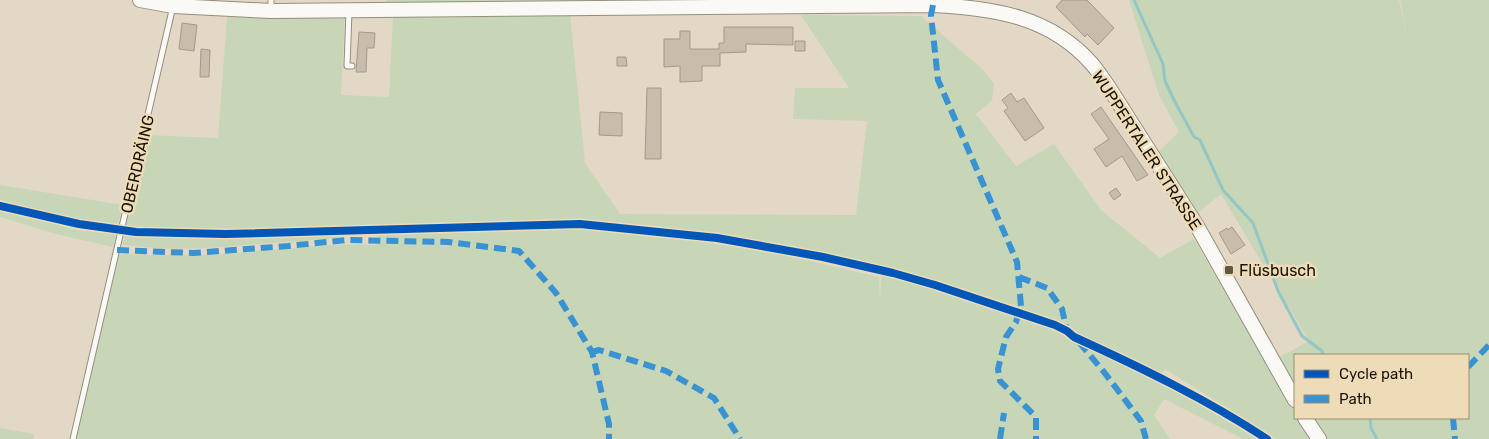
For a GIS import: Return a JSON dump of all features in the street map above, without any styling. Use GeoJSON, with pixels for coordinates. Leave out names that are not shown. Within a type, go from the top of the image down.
{"type":"FeatureCollection","features":[{"type":"Feature","properties":{"kind":"main road","name":"WUPPERTALER STRASSE"},"geometry":{"type":"LineString","coordinates":[[140,0],[170,4],[271,6],[349,11],[875,3],[964,6],[1003,12],[1036,23],[1064,39],[1092,64],[1108,86],[1197,226],[1294,398]]}},
{"type":"Feature","properties":{"kind":"main road"},"geometry":{"type":"LineString","coordinates":[[1306,419],[1319,439]]}},
{"type":"Feature","properties":{"kind":"lane","name":"OBERDRÄING"},"geometry":{"type":"LineString","coordinates":[[73,439],[170,4]]}},
{"type":"Feature","properties":{"kind":"lane"},"geometry":{"type":"LineString","coordinates":[[349,11],[347,66],[352,66]]}},
{"type":"Feature","properties":{"kind":"green space"},"geometry":{"type":"Polygon","coordinates":[[[386,0],[819,0],[386,4],[386,0]]]}},
{"type":"Feature","properties":{"kind":"green space"},"geometry":{"type":"Polygon","coordinates":[[[1129,0],[1399,0],[1408,41],[1400,0],[1489,0],[1489,439],[1277,439],[1165,369],[1158,380],[1256,439],[1243,439],[1164,399],[1154,415],[1170,439],[75,439],[119,255],[123,254],[207,255],[317,246],[376,245],[378,235],[558,228],[597,229],[676,238],[784,255],[879,277],[880,299],[882,268],[832,255],[756,240],[705,232],[612,222],[524,221],[231,232],[125,227],[146,135],[218,138],[227,17],[345,16],[341,95],[389,97],[393,16],[491,17],[570,14],[585,163],[620,214],[856,215],[867,121],[793,119],[795,88],[849,88],[801,15],[921,16],[981,68],[994,83],[992,101],[976,114],[1016,166],[1054,144],[1101,210],[1160,258],[1194,239],[1267,364],[1309,341],[1221,194],[1196,214],[1157,153],[1179,132],[1159,95],[1129,0]]]}},
{"type":"Feature","properties":{"kind":"green space"},"geometry":{"type":"Polygon","coordinates":[[[0,185],[123,205],[117,226],[70,219],[0,200],[0,185]]]}},
{"type":"Feature","properties":{"kind":"green space"},"geometry":{"type":"Polygon","coordinates":[[[0,210],[77,230],[116,234],[113,247],[56,234],[0,217],[0,210]]]}},
{"type":"Feature","properties":{"kind":"green space"},"geometry":{"type":"Polygon","coordinates":[[[339,235],[339,238],[207,248],[168,249],[122,245],[125,236],[339,235]]]}},
{"type":"Feature","properties":{"kind":"green space"},"geometry":{"type":"Polygon","coordinates":[[[0,428],[34,434],[33,439],[0,439],[0,428]]]}},
{"type":"Feature","properties":{"kind":"building"},"geometry":{"type":"Polygon","coordinates":[[[1062,0],[1087,0],[1114,28],[1098,45],[1087,34],[1085,37],[1056,7],[1062,0]]]}},
{"type":"Feature","properties":{"kind":"building"},"geometry":{"type":"Polygon","coordinates":[[[182,23],[197,25],[194,51],[179,49],[182,23]]]}},
{"type":"Feature","properties":{"kind":"building"},"geometry":{"type":"Polygon","coordinates":[[[724,27],[793,27],[793,45],[746,44],[746,52],[720,53],[720,66],[702,66],[702,81],[680,82],[680,66],[664,67],[664,39],[680,39],[680,31],[690,31],[690,49],[719,49],[719,43],[724,43],[724,27]]]}},
{"type":"Feature","properties":{"kind":"building"},"geometry":{"type":"Polygon","coordinates":[[[359,32],[375,33],[374,48],[367,48],[366,72],[356,72],[359,32]]]}},
{"type":"Feature","properties":{"kind":"building"},"geometry":{"type":"Polygon","coordinates":[[[795,41],[805,41],[805,51],[795,51],[795,41]]]}},
{"type":"Feature","properties":{"kind":"building"},"geometry":{"type":"Polygon","coordinates":[[[201,49],[210,50],[209,77],[200,77],[201,49]]]}},
{"type":"Feature","properties":{"kind":"building"},"geometry":{"type":"Polygon","coordinates":[[[617,57],[626,57],[627,66],[617,66],[617,57]]]}},
{"type":"Feature","properties":{"kind":"building"},"geometry":{"type":"Polygon","coordinates":[[[647,88],[661,88],[661,159],[645,159],[647,88]]]}},
{"type":"Feature","properties":{"kind":"building"},"geometry":{"type":"Polygon","coordinates":[[[1011,93],[1017,102],[1024,98],[1044,128],[1025,141],[1004,111],[1008,108],[1002,100],[1011,93]]]}},
{"type":"Feature","properties":{"kind":"building"},"geometry":{"type":"Polygon","coordinates":[[[1101,107],[1148,175],[1137,181],[1122,156],[1106,167],[1094,149],[1109,139],[1091,114],[1101,107]]]}},
{"type":"Feature","properties":{"kind":"building"},"geometry":{"type":"Polygon","coordinates":[[[600,112],[622,113],[622,136],[599,135],[600,112]]]}},
{"type":"Feature","properties":{"kind":"building"},"geometry":{"type":"Polygon","coordinates":[[[1116,188],[1121,195],[1114,200],[1109,193],[1116,188]]]}},
{"type":"Feature","properties":{"kind":"building"},"geometry":{"type":"Polygon","coordinates":[[[1232,227],[1245,245],[1231,254],[1219,233],[1232,227]]]}},
{"type":"Feature","properties":{"kind":"waterway"},"geometry":{"type":"LineString","coordinates":[[1134,0],[1163,64],[1165,81],[1174,100],[1194,137],[1200,140],[1223,190],[1253,223],[1278,291],[1302,336],[1322,351],[1323,354]]}},
{"type":"Feature","properties":{"kind":"waterway"},"geometry":{"type":"LineString","coordinates":[[1370,419],[1371,428],[1377,439]]}},
{"type":"Feature","properties":{"kind":"marked path"},"geometry":{"type":"LineString","coordinates":[[933,5],[931,15],[938,80],[1017,262],[1021,306],[1016,322],[1006,337],[998,369],[1000,381],[1036,417],[1036,439]]}},
{"type":"Feature","properties":{"kind":"marked path"},"geometry":{"type":"LineString","coordinates":[[117,250],[193,253],[346,240],[448,242],[519,251],[556,293],[592,352],[609,424],[609,439]]}},
{"type":"Feature","properties":{"kind":"marked path"},"geometry":{"type":"LineString","coordinates":[[1019,277],[1047,288],[1062,309],[1067,331]]}},
{"type":"Feature","properties":{"kind":"marked path"},"geometry":{"type":"LineString","coordinates":[[1079,342],[1141,421],[1146,439]]}},
{"type":"Feature","properties":{"kind":"marked path"},"geometry":{"type":"LineString","coordinates":[[1469,366],[1489,345]]}},
{"type":"Feature","properties":{"kind":"marked path"},"geometry":{"type":"LineString","coordinates":[[592,352],[599,350],[666,371],[714,398],[740,439]]}},
{"type":"Feature","properties":{"kind":"marked path"},"geometry":{"type":"LineString","coordinates":[[1000,439],[1004,413]]}},
{"type":"Feature","properties":{"kind":"marked path"},"geometry":{"type":"LineString","coordinates":[[1453,419],[1455,439]]}},
{"type":"Feature","properties":{"kind":"cycle path"},"geometry":{"type":"LineString","coordinates":[[0,206],[79,224],[136,232],[226,234],[580,224],[717,238],[823,257],[935,285],[1055,325],[1074,337],[1197,397],[1267,439]]}},
{"type":"Feature","properties":{"kind":"place","name":"Flüsbusch"},"geometry":{"type":"Point","coordinates":[1229,270]}}]}
